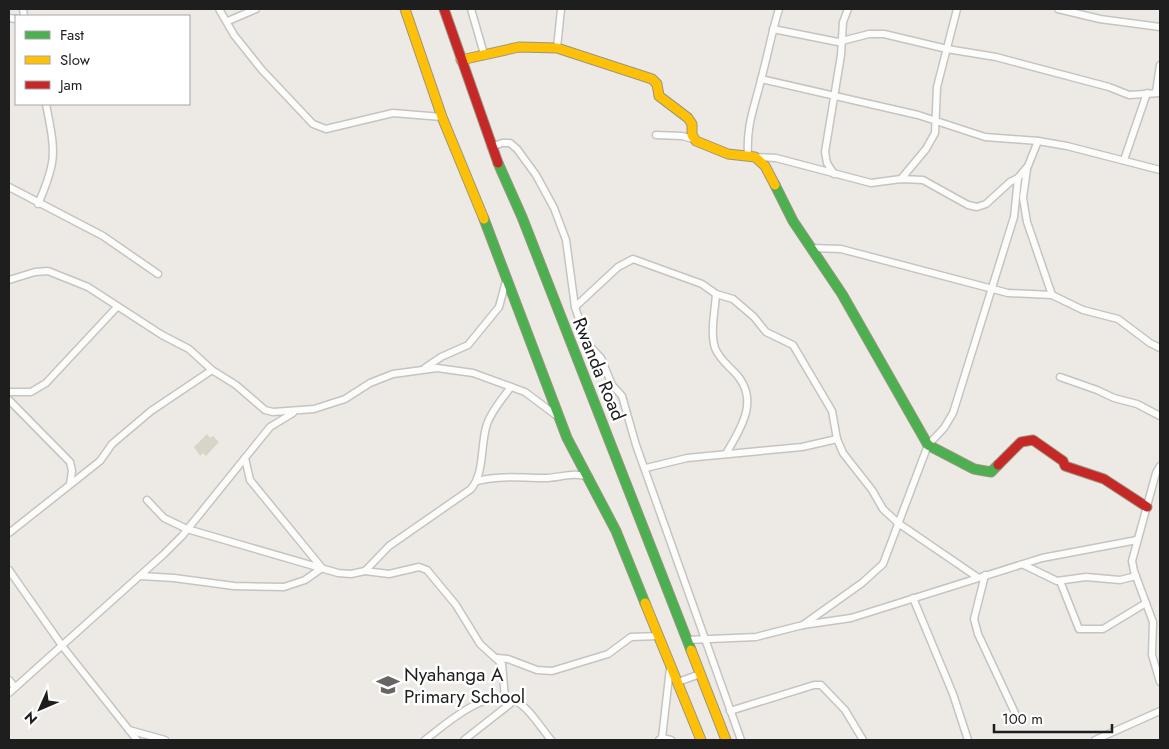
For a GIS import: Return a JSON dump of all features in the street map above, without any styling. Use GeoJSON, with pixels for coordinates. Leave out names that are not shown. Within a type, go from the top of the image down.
{"type":"FeatureCollection","features":[{"type":"Feature","properties":{"kind":"main road"},"geometry":{"type":"LineString","coordinates":[[405,9],[442,117],[506,277],[567,438],[616,531],[701,740]]}},
{"type":"Feature","properties":{"kind":"main road","name":"Rwanda Road"},"geometry":{"type":"LineString","coordinates":[[444,9],[491,147],[522,217],[726,740]]}},
{"type":"Feature","properties":{"kind":"main road"},"geometry":{"type":"LineString","coordinates":[[461,60],[519,47],[557,48],[652,79],[657,84],[659,96],[690,121],[693,138],[699,143],[722,152],[752,156],[764,166],[792,221],[842,294],[928,445],[974,469],[991,472],[1021,442],[1033,440],[1063,461],[1065,466],[1104,480],[1147,507]]}},
{"type":"Feature","properties":{"kind":"street"},"geometry":{"type":"LineString","coordinates":[[220,9],[234,35],[262,70],[313,124],[326,129],[393,113],[442,117]]}},
{"type":"Feature","properties":{"kind":"street"},"geometry":{"type":"LineString","coordinates":[[228,21],[256,9]]}},
{"type":"Feature","properties":{"kind":"street"},"geometry":{"type":"LineString","coordinates":[[471,9],[484,54]]}},
{"type":"Feature","properties":{"kind":"street"},"geometry":{"type":"LineString","coordinates":[[557,48],[561,9]]}},
{"type":"Feature","properties":{"kind":"street"},"geometry":{"type":"LineString","coordinates":[[779,9],[755,96],[748,134],[752,156],[776,158],[871,183],[902,179],[929,182],[968,205],[977,207],[986,204],[1018,178],[1028,166]]}},
{"type":"Feature","properties":{"kind":"street"},"geometry":{"type":"LineString","coordinates":[[834,174],[826,163],[825,152],[843,42],[843,22],[848,9]]}},
{"type":"Feature","properties":{"kind":"street"},"geometry":{"type":"LineString","coordinates":[[902,179],[932,139],[937,120],[937,87],[957,9]]}},
{"type":"Feature","properties":{"kind":"street"},"geometry":{"type":"LineString","coordinates":[[1058,9],[1100,19],[1160,27]]}},
{"type":"Feature","properties":{"kind":"street"},"geometry":{"type":"LineString","coordinates":[[773,29],[843,42],[869,34],[884,34],[947,49],[996,57],[1109,87],[1128,95],[1158,92],[1160,66]]}},
{"type":"Feature","properties":{"kind":"street"},"geometry":{"type":"LineString","coordinates":[[761,79],[937,120],[985,137],[1038,141],[1160,170]]}},
{"type":"Feature","properties":{"kind":"street"},"geometry":{"type":"LineString","coordinates":[[1124,160],[1147,93]]}},
{"type":"Feature","properties":{"kind":"street"},"geometry":{"type":"LineString","coordinates":[[38,204],[50,174],[54,157],[46,105]]}},
{"type":"Feature","properties":{"kind":"street"},"geometry":{"type":"LineString","coordinates":[[656,135],[693,138]]}},
{"type":"Feature","properties":{"kind":"street"},"geometry":{"type":"LineString","coordinates":[[1038,141],[1028,166],[1023,198],[1027,222],[1052,295]]}},
{"type":"Feature","properties":{"kind":"street"},"geometry":{"type":"LineString","coordinates":[[491,147],[502,143],[510,143],[517,149],[536,175],[554,208],[566,240],[575,307],[588,346],[601,358],[612,385],[622,396],[741,740]]}},
{"type":"Feature","properties":{"kind":"street"},"geometry":{"type":"LineString","coordinates":[[803,625],[878,571],[886,558],[928,445],[944,428],[953,412],[1014,217],[1018,178]]}},
{"type":"Feature","properties":{"kind":"street"},"geometry":{"type":"LineString","coordinates":[[9,187],[38,204],[103,236],[158,274]]}},
{"type":"Feature","properties":{"kind":"street"},"geometry":{"type":"LineString","coordinates":[[811,248],[841,249],[1015,294],[1052,295],[1083,310],[1118,319],[1143,339],[1160,348]]}},
{"type":"Feature","properties":{"kind":"street"},"geometry":{"type":"LineString","coordinates":[[575,307],[618,267],[633,259],[702,284],[716,294],[740,303],[766,332],[788,341],[796,348],[805,367],[832,411],[837,439],[848,460],[872,490],[883,510],[898,523],[977,577]]}},
{"type":"Feature","properties":{"kind":"street"},"geometry":{"type":"LineString","coordinates":[[9,280],[48,271],[88,287],[116,307],[189,349],[212,370],[236,385],[265,410],[294,412],[314,409],[345,399],[370,383],[393,374],[425,368],[463,370],[511,387],[535,398],[559,418]]}},
{"type":"Feature","properties":{"kind":"street"},"geometry":{"type":"LineString","coordinates":[[425,368],[441,357],[468,346],[499,307],[506,277]]}},
{"type":"Feature","properties":{"kind":"street"},"geometry":{"type":"LineString","coordinates":[[716,294],[713,330],[715,347],[718,355],[742,383],[748,407],[744,424],[727,452]]}},
{"type":"Feature","properties":{"kind":"street"},"geometry":{"type":"LineString","coordinates":[[9,392],[31,392],[46,383],[116,307]]}},
{"type":"Feature","properties":{"kind":"street"},"geometry":{"type":"LineString","coordinates":[[9,533],[104,457],[112,444],[152,410],[212,370]]}},
{"type":"Feature","properties":{"kind":"street"},"geometry":{"type":"LineString","coordinates":[[1060,377],[1114,398],[1137,404],[1160,416]]}},
{"type":"Feature","properties":{"kind":"street"},"geometry":{"type":"LineString","coordinates":[[365,571],[389,546],[471,489],[478,481],[487,425],[492,413],[511,387]]}},
{"type":"Feature","properties":{"kind":"street"},"geometry":{"type":"LineString","coordinates":[[9,400],[70,462],[72,466],[70,484]]}},
{"type":"Feature","properties":{"kind":"street"},"geometry":{"type":"LineString","coordinates":[[9,693],[140,576],[187,529],[270,427],[294,412]]}},
{"type":"Feature","properties":{"kind":"street"},"geometry":{"type":"LineString","coordinates":[[646,468],[687,458],[727,452],[802,447],[837,439]]}},
{"type":"Feature","properties":{"kind":"street"},"geometry":{"type":"LineString","coordinates":[[245,458],[250,480],[322,568]]}},
{"type":"Feature","properties":{"kind":"street"},"geometry":{"type":"LineString","coordinates":[[1160,466],[1156,473],[1132,561],[1153,622],[1152,654],[1160,682]]}},
{"type":"Feature","properties":{"kind":"street"},"geometry":{"type":"LineString","coordinates":[[478,481],[489,478],[550,478],[574,474],[589,477]]}},
{"type":"Feature","properties":{"kind":"street"},"geometry":{"type":"LineString","coordinates":[[147,500],[164,518],[187,529],[344,574],[365,571],[389,574],[424,568],[456,604],[480,644],[502,664],[505,698]]}},
{"type":"Feature","properties":{"kind":"street"},"geometry":{"type":"LineString","coordinates":[[687,640],[756,637],[803,625],[851,618],[977,577],[1054,555],[1138,540]]}},
{"type":"Feature","properties":{"kind":"street"},"geometry":{"type":"LineString","coordinates":[[1024,565],[1060,581],[1086,577],[1116,580],[1136,576]]}},
{"type":"Feature","properties":{"kind":"street"},"geometry":{"type":"LineString","coordinates":[[140,576],[174,578],[234,586],[284,587],[305,580],[322,568]]}},
{"type":"Feature","properties":{"kind":"street"},"geometry":{"type":"LineString","coordinates":[[9,570],[63,646],[137,740]]}},
{"type":"Feature","properties":{"kind":"street"},"geometry":{"type":"LineString","coordinates":[[985,575],[974,619],[978,634],[1015,714]]}},
{"type":"Feature","properties":{"kind":"street"},"geometry":{"type":"LineString","coordinates":[[1060,581],[1079,629],[1097,630],[1108,627],[1146,603]]}},
{"type":"Feature","properties":{"kind":"street"},"geometry":{"type":"LineString","coordinates":[[913,598],[953,694],[968,740]]}},
{"type":"Feature","properties":{"kind":"street"},"geometry":{"type":"LineString","coordinates":[[497,658],[508,659],[537,670],[552,671],[608,654],[631,637],[659,636]]}},
{"type":"Feature","properties":{"kind":"street"},"geometry":{"type":"LineString","coordinates":[[670,662],[660,739],[671,740]]}},
{"type":"Feature","properties":{"kind":"street"},"geometry":{"type":"LineString","coordinates":[[678,682],[700,674]]}},
{"type":"Feature","properties":{"kind":"street"},"geometry":{"type":"LineString","coordinates":[[9,680],[15,688]]}},
{"type":"Feature","properties":{"kind":"street"},"geometry":{"type":"LineString","coordinates":[[730,711],[814,684],[821,685],[845,710],[863,740]]}},
{"type":"Feature","properties":{"kind":"street"},"geometry":{"type":"LineString","coordinates":[[425,740],[466,710],[493,698],[515,700],[527,711],[551,740]]}},
{"type":"Feature","properties":{"kind":"street"},"geometry":{"type":"LineString","coordinates":[[464,740],[515,700]]}},
{"type":"Feature","properties":{"kind":"street"},"geometry":{"type":"LineString","coordinates":[[1095,740],[1160,711]]}},
{"type":"Feature","properties":{"kind":"street"},"geometry":{"type":"LineString","coordinates":[[128,730],[164,740]]}},
{"type":"Feature","properties":{"kind":"shaded area"},"geometry":{"type":"Polygon","coordinates":[[[207,434],[210,438],[213,436],[219,442],[206,456],[203,453],[200,456],[194,447],[207,434]]]}},
{"type":"Feature","properties":{"kind":"traffic: fast"},"geometry":{"type":"LineString","coordinates":[[498,163],[522,217],[691,650]]}},
{"type":"Feature","properties":{"kind":"traffic: fast"},"geometry":{"type":"LineString","coordinates":[[775,185],[793,221],[842,294],[928,445],[974,469],[991,472],[998,465]]}},
{"type":"Feature","properties":{"kind":"traffic: fast"},"geometry":{"type":"LineString","coordinates":[[484,219],[567,438],[616,531],[645,603]]}},
{"type":"Feature","properties":{"kind":"traffic: slow"},"geometry":{"type":"LineString","coordinates":[[405,9],[442,117],[484,219]]}},
{"type":"Feature","properties":{"kind":"traffic: slow"},"geometry":{"type":"LineString","coordinates":[[461,60],[519,47],[557,48],[652,79],[657,84],[659,96],[688,118],[692,124],[692,135],[696,141],[728,154],[755,157],[765,166],[775,185]]}},
{"type":"Feature","properties":{"kind":"traffic: slow"},"geometry":{"type":"LineString","coordinates":[[645,603],[701,740]]}},
{"type":"Feature","properties":{"kind":"traffic: slow"},"geometry":{"type":"LineString","coordinates":[[691,650],[726,740]]}},
{"type":"Feature","properties":{"kind":"traffic: jam"},"geometry":{"type":"LineString","coordinates":[[444,9],[498,163]]}},
{"type":"Feature","properties":{"kind":"traffic: jam"},"geometry":{"type":"LineString","coordinates":[[998,465],[1021,442],[1033,440],[1063,461],[1065,466],[1104,479],[1147,507]]}},
{"type":"Feature","properties":{"kind":"place","name":"Nyahanga A Primary School"},"geometry":{"type":"Point","coordinates":[388,685]}}]}
